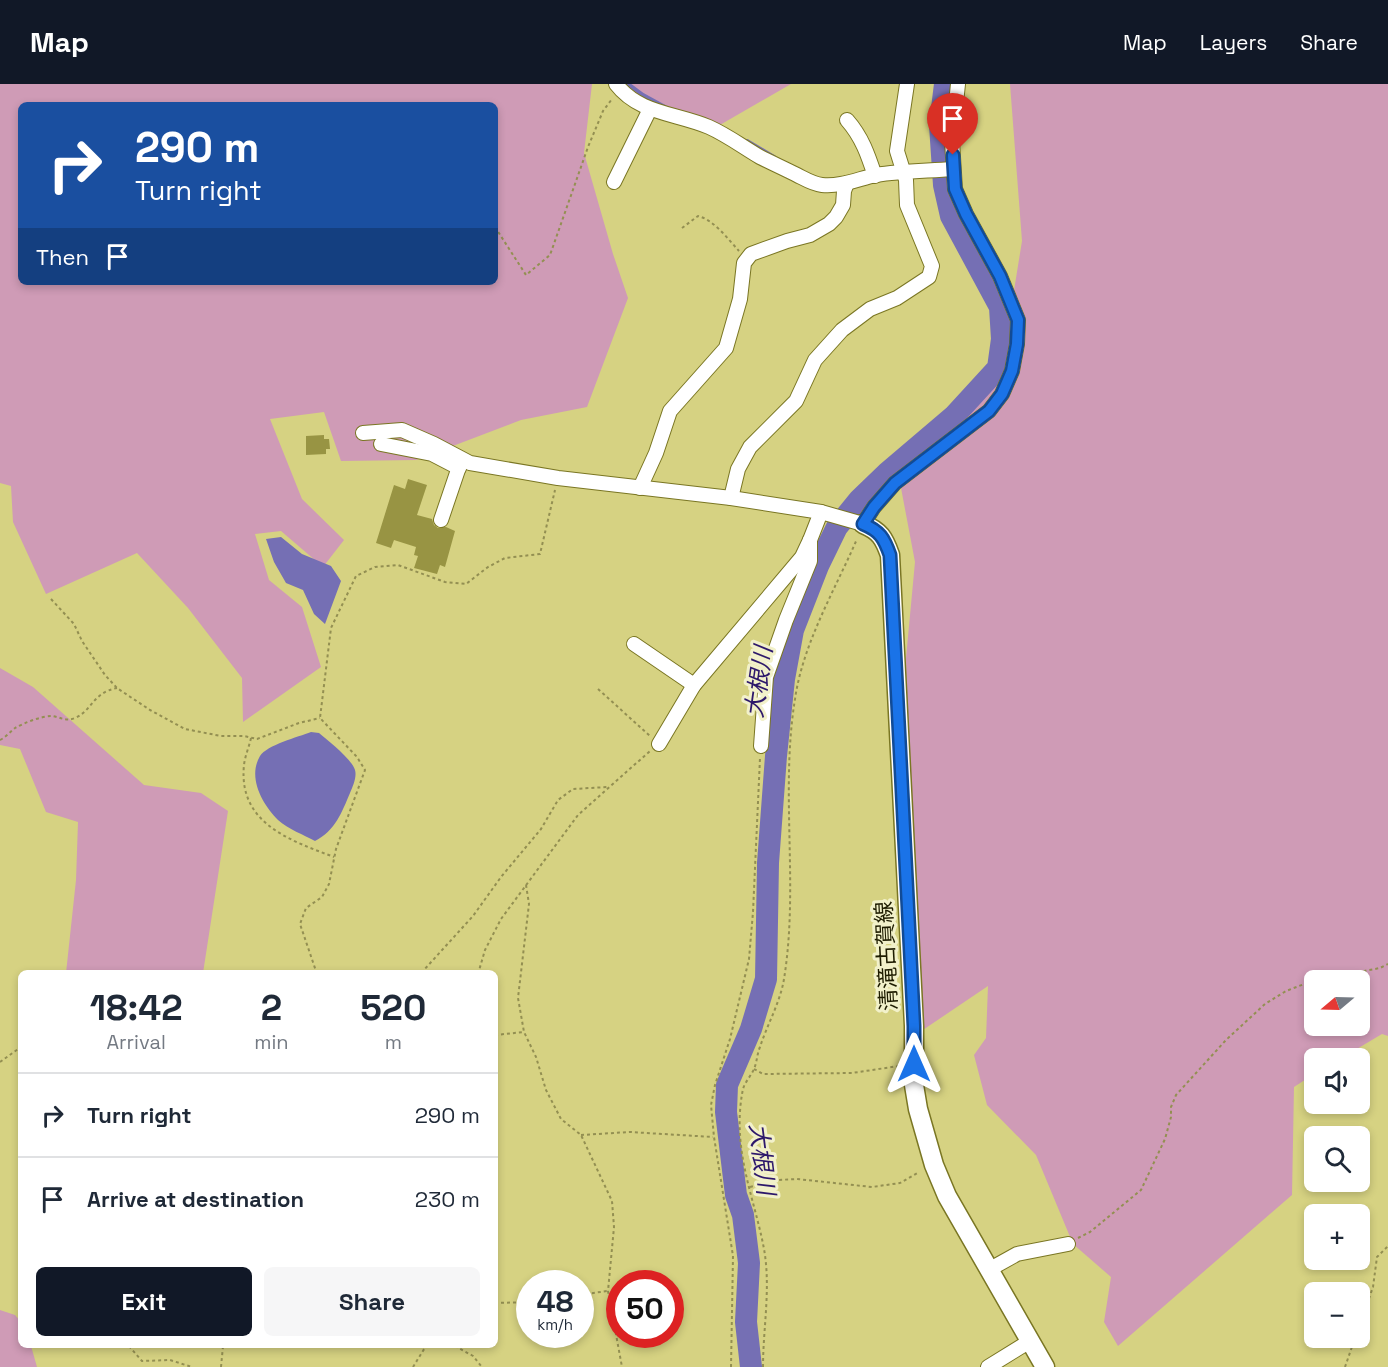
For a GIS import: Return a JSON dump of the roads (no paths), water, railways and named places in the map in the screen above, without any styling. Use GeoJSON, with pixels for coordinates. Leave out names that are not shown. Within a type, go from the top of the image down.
{"type":"FeatureCollection","features":[{"type":"Feature","properties":{"kind":"main road","name":"清滝古賀線"},"geometry":{"type":"LineString","coordinates":[[863,524],[877,530],[884,537],[890,555],[918,1109],[934,1165],[947,1196],[1045,1367]]}},
{"type":"Feature","properties":{"kind":"street"},"geometry":{"type":"LineString","coordinates":[[731,498],[738,469],[750,447],[796,401],[815,360],[835,337],[870,309],[897,298],[929,277],[932,266],[907,205],[906,180],[897,151],[907,84]]}},
{"type":"Feature","properties":{"kind":"street"},"geometry":{"type":"LineString","coordinates":[[381,444],[463,463],[558,478],[731,498],[821,512],[863,524],[895,483],[989,411],[1002,394],[1012,371],[1017,344],[1018,320],[1000,276],[955,189],[952,141],[958,84]]}},
{"type":"Feature","properties":{"kind":"street"},"geometry":{"type":"LineString","coordinates":[[619,88],[637,104],[707,126],[814,184],[824,186],[903,172],[953,169]]}},
{"type":"Feature","properties":{"kind":"street"},"geometry":{"type":"LineString","coordinates":[[614,182],[650,109]]}},
{"type":"Feature","properties":{"kind":"street"},"geometry":{"type":"LineString","coordinates":[[847,120],[864,145],[875,176]]}},
{"type":"Feature","properties":{"kind":"street"},"geometry":{"type":"LineString","coordinates":[[640,488],[656,453],[670,411],[726,348],[740,299],[744,263],[751,254],[810,235],[829,224],[843,205],[844,191],[848,183]]}},
{"type":"Feature","properties":{"kind":"street"},"geometry":{"type":"LineString","coordinates":[[363,433],[402,430],[434,444],[463,463]]}},
{"type":"Feature","properties":{"kind":"street"},"geometry":{"type":"LineString","coordinates":[[441,520],[463,463]]}},
{"type":"Feature","properties":{"kind":"street"},"geometry":{"type":"LineString","coordinates":[[659,744],[694,685],[802,557],[821,512]]}},
{"type":"Feature","properties":{"kind":"street"},"geometry":{"type":"LineString","coordinates":[[760,746],[766,677],[810,561],[810,540]]}},
{"type":"Feature","properties":{"kind":"street"},"geometry":{"type":"LineString","coordinates":[[634,645],[694,685]]}},
{"type":"Feature","properties":{"kind":"street"},"geometry":{"type":"LineString","coordinates":[[990,1269],[1017,1254],[1068,1244]]}},
{"type":"Feature","properties":{"kind":"street"},"geometry":{"type":"LineString","coordinates":[[988,1367],[1030,1341]]}},
{"type":"Feature","properties":{"kind":"waterway"},"geometry":{"type":"LineString","coordinates":[[628,84],[665,107]]}},
{"type":"Feature","properties":{"kind":"waterway","name":"大根川"},"geometry":{"type":"LineString","coordinates":[[751,1367],[746,1322],[749,1263],[743,1215],[736,1195],[726,1112],[727,1085],[751,1029],[766,979],[768,863],[776,756],[784,679],[793,630],[818,566],[837,527],[859,500],[954,416],[998,368],[1002,339],[1000,307],[951,216],[944,185],[940,125],[945,84]]}},
{"type":"Feature","properties":{"kind":"waterway"},"geometry":{"type":"LineString","coordinates":[[747,141],[774,157]]}}]}
